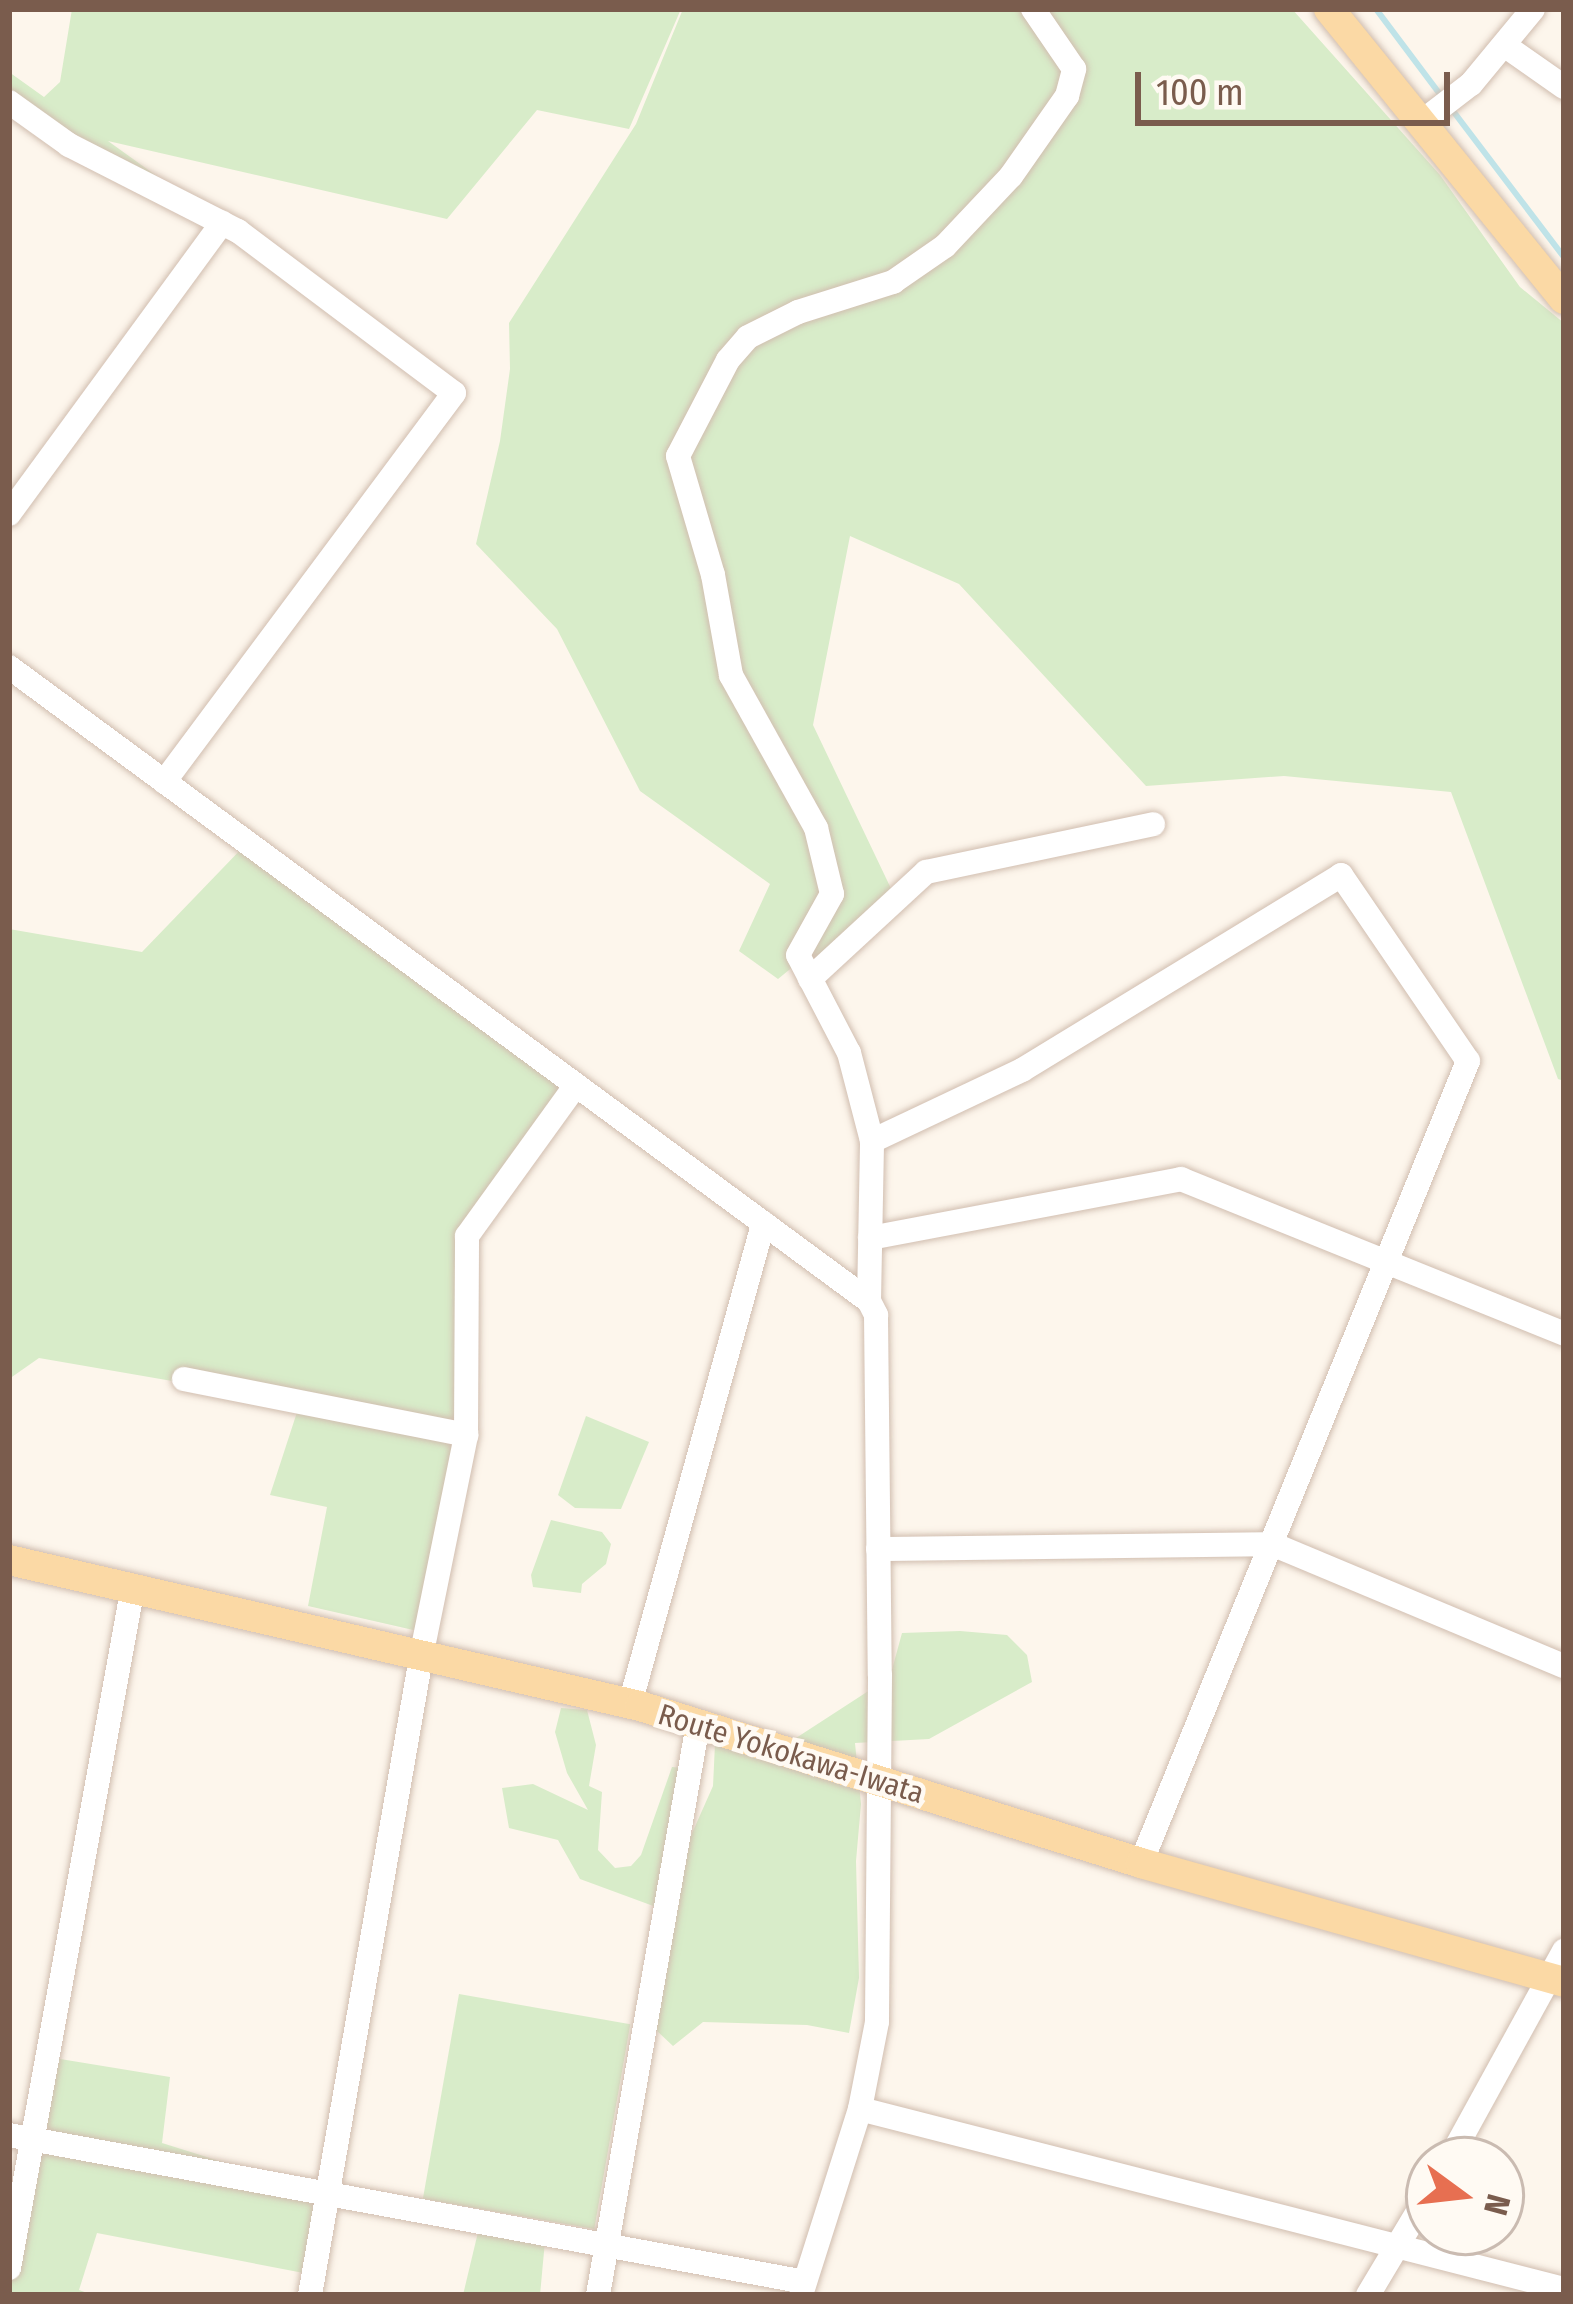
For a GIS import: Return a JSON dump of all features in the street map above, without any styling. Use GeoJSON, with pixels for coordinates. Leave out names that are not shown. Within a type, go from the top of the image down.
{"type":"FeatureCollection","features":[{"type":"Feature","properties":{"kind":"main road"},"geometry":{"type":"LineString","coordinates":[[1329,9],[1424,120],[1564,299]]}},
{"type":"Feature","properties":{"kind":"main road","name":"Route Yokokawa-Iwata"},"geometry":{"type":"LineString","coordinates":[[9,1560],[132,1592],[422,1652],[630,1704],[1141,1863],[1560,1970]]}},
{"type":"Feature","properties":{"kind":"street"},"geometry":{"type":"LineString","coordinates":[[869,1301],[872,1141],[849,1053],[797,956],[832,894],[816,828],[731,675],[713,575],[678,456],[728,360],[748,337],[798,312],[893,282],[946,246],[1011,176],[1067,96],[1074,69],[1034,9]]}},
{"type":"Feature","properties":{"kind":"street"},"geometry":{"type":"LineString","coordinates":[[1424,120],[1471,84],[1533,9]]}},
{"type":"Feature","properties":{"kind":"street"},"geometry":{"type":"LineString","coordinates":[[1504,45],[1564,87]]}},
{"type":"Feature","properties":{"kind":"street"},"geometry":{"type":"LineString","coordinates":[[9,102],[69,145],[222,223],[454,393],[164,782]]}},
{"type":"Feature","properties":{"kind":"street"},"geometry":{"type":"LineString","coordinates":[[9,514],[222,223]]}},
{"type":"Feature","properties":{"kind":"street"},"geometry":{"type":"LineString","coordinates":[[9,667],[869,1301],[876,1315],[881,1781],[877,2022],[860,2109],[802,2289],[607,2246],[21,2138]]}},
{"type":"Feature","properties":{"kind":"street"},"geometry":{"type":"LineString","coordinates":[[810,979],[926,872],[1154,824]]}},
{"type":"Feature","properties":{"kind":"street"},"geometry":{"type":"LineString","coordinates":[[872,1141],[1022,1070],[1341,875],[1468,1061],[1390,1262],[1141,1863]]}},
{"type":"Feature","properties":{"kind":"street"},"geometry":{"type":"LineString","coordinates":[[310,2295],[422,1652],[466,1435],[467,1235],[576,1085]]}},
{"type":"Feature","properties":{"kind":"street"},"geometry":{"type":"LineString","coordinates":[[870,1238],[1181,1179],[1564,1334]]}},
{"type":"Feature","properties":{"kind":"street"},"geometry":{"type":"LineString","coordinates":[[630,1704],[764,1223]]}},
{"type":"Feature","properties":{"kind":"street"},"geometry":{"type":"LineString","coordinates":[[184,1378],[466,1435]]}},
{"type":"Feature","properties":{"kind":"street"},"geometry":{"type":"LineString","coordinates":[[878,1550],[1272,1544],[1564,1666]]}},
{"type":"Feature","properties":{"kind":"street"},"geometry":{"type":"LineString","coordinates":[[9,2268],[21,2138],[132,1592]]}},
{"type":"Feature","properties":{"kind":"street"},"geometry":{"type":"LineString","coordinates":[[598,2295],[698,1724]]}},
{"type":"Feature","properties":{"kind":"street"},"geometry":{"type":"LineString","coordinates":[[1463,2136],[1560,1970]]}},
{"type":"Feature","properties":{"kind":"street"},"geometry":{"type":"LineString","coordinates":[[860,2109],[1564,2289]]}},
{"type":"Feature","properties":{"kind":"street"},"geometry":{"type":"LineString","coordinates":[[1368,2295],[1405,2232]]}},
{"type":"Feature","properties":{"kind":"green space"},"geometry":{"type":"Polygon","coordinates":[[[72,9],[681,9],[629,129],[537,110],[447,219],[108,141],[222,223],[9,102],[9,72],[44,97],[60,82],[72,9]]]}},
{"type":"Feature","properties":{"kind":"green space"},"geometry":{"type":"Polygon","coordinates":[[[683,9],[1292,9],[1440,175],[1520,287],[1564,323],[1564,1081],[1558,1079],[1451,792],[1284,776],[1146,786],[959,584],[850,536],[813,725],[896,899],[810,979],[800,961],[778,979],[739,951],[770,884],[640,791],[557,629],[476,544],[500,441],[510,369],[509,323],[636,124],[683,9]]]}},
{"type":"Feature","properties":{"kind":"green space"},"geometry":{"type":"Polygon","coordinates":[[[247,843],[570,1094],[480,1202],[466,1435],[325,1409],[453,1445],[422,1632],[308,1606],[327,1507],[270,1495],[300,1403],[39,1358],[9,1379],[9,929],[142,952],[247,843]]]}},
{"type":"Feature","properties":{"kind":"green space"},"geometry":{"type":"Polygon","coordinates":[[[586,1416],[649,1442],[621,1509],[575,1508],[558,1495],[586,1416]]]}},
{"type":"Feature","properties":{"kind":"green space"},"geometry":{"type":"Polygon","coordinates":[[[551,1520],[602,1532],[611,1544],[606,1564],[582,1584],[581,1593],[533,1587],[531,1575],[551,1520]]]}},
{"type":"Feature","properties":{"kind":"green space"},"geometry":{"type":"Polygon","coordinates":[[[902,1633],[1007,1635],[1027,1655],[1032,1682],[929,1739],[855,1743],[861,1804],[856,1861],[859,1978],[849,2033],[807,2025],[703,2022],[673,2046],[656,2030],[656,1907],[580,1879],[558,1840],[509,1828],[502,1788],[533,1784],[588,1810],[567,1773],[555,1732],[561,1708],[587,1710],[596,1745],[589,1786],[602,1792],[598,1850],[615,1868],[631,1866],[641,1855],[672,1767],[683,1768],[673,1876],[713,1786],[715,1744],[796,1738],[890,1677],[902,1633]]]}},
{"type":"Feature","properties":{"kind":"green space"},"geometry":{"type":"Polygon","coordinates":[[[459,1994],[630,2024],[594,2229],[423,2199],[459,1994]]]}},
{"type":"Feature","properties":{"kind":"green space"},"geometry":{"type":"Polygon","coordinates":[[[48,2057],[170,2077],[162,2143],[328,2195],[314,2275],[97,2233],[79,2290],[93,2295],[9,2295],[9,2268],[48,2057]]]}},
{"type":"Feature","properties":{"kind":"green space"},"geometry":{"type":"Polygon","coordinates":[[[479,2228],[545,2241],[540,2295],[463,2295],[479,2228]]]}},
{"type":"Feature","properties":{"kind":"waterway"},"geometry":{"type":"LineString","coordinates":[[1376,9],[1442,97]]}},
{"type":"Feature","properties":{"kind":"waterway"},"geometry":{"type":"LineString","coordinates":[[1450,107],[1564,257]]}}]}
